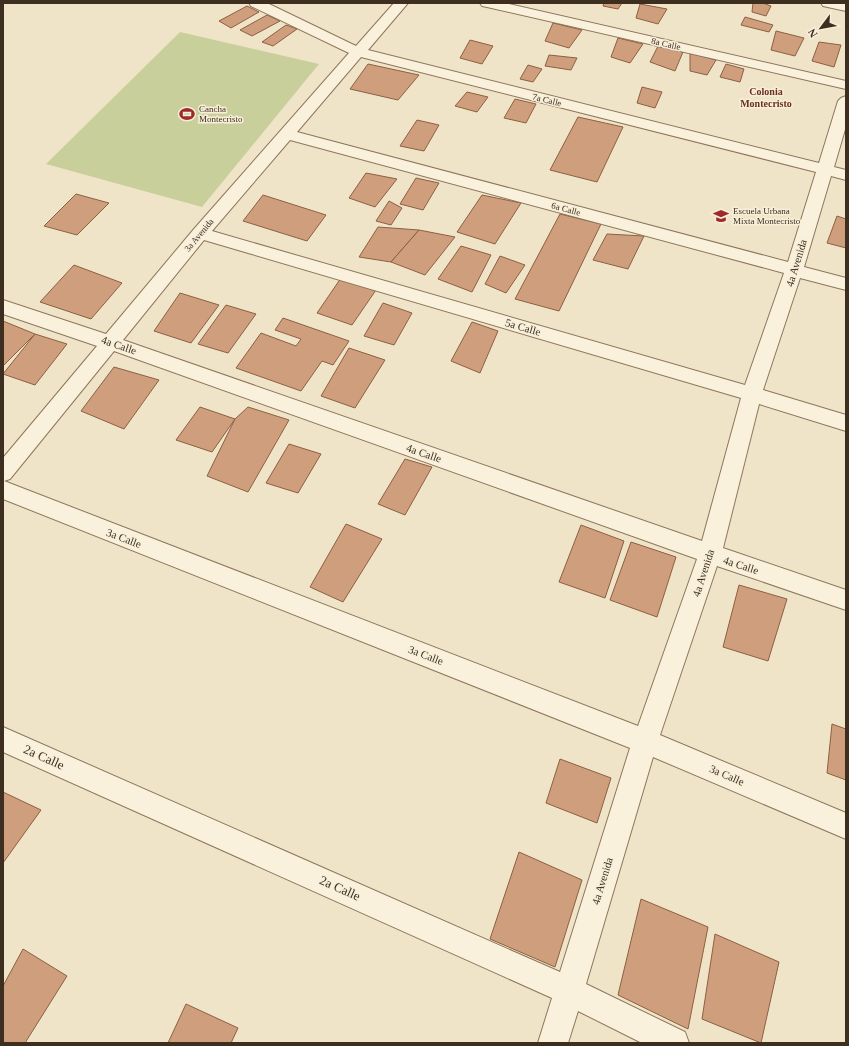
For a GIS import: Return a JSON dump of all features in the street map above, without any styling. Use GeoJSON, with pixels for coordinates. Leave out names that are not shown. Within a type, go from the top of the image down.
{"type":"FeatureCollection","features":[{"type":"Feature","properties":{"kind":"street","name":"7a Calle"},"geometry":{"type":"LineString","coordinates":[[256,3],[358,52],[846,175]]}},
{"type":"Feature","properties":{"kind":"street","name":"3a Avenida"},"geometry":{"type":"LineString","coordinates":[[3,472],[200,233],[401,3]]}},
{"type":"Feature","properties":{"kind":"street","name":"8a Calle"},"geometry":{"type":"LineString","coordinates":[[486,3],[846,85]]}},
{"type":"Feature","properties":{"kind":"street"},"geometry":{"type":"LineString","coordinates":[[828,3],[846,7]]}},
{"type":"Feature","properties":{"kind":"street","name":"4a Avenida"},"geometry":{"type":"LineString","coordinates":[[553,1043],[645,741],[710,554],[752,394],[794,270],[846,101]]}},
{"type":"Feature","properties":{"kind":"street","name":"6a Calle"},"geometry":{"type":"LineString","coordinates":[[287,134],[846,284]]}},
{"type":"Feature","properties":{"kind":"street","name":"5a Calle"},"geometry":{"type":"LineString","coordinates":[[200,233],[752,394],[846,423]]}},
{"type":"Feature","properties":{"kind":"street","name":"4a Calle"},"geometry":{"type":"LineString","coordinates":[[3,307],[110,342],[710,554],[846,600]]}},
{"type":"Feature","properties":{"kind":"street","name":"3a Calle"},"geometry":{"type":"LineString","coordinates":[[3,490],[645,741],[846,826]]}},
{"type":"Feature","properties":{"kind":"street","name":"2a Calle"},"geometry":{"type":"LineString","coordinates":[[3,739],[569,990],[674,1043]]}},
{"type":"Feature","properties":{"kind":"green space","name":"Cancha Montecristo"},"geometry":{"type":"Polygon","coordinates":[[[180,32],[319,64],[202,207],[46,164],[180,32]]]}},
{"type":"Feature","properties":{"kind":"building"},"geometry":{"type":"Polygon","coordinates":[[[604,3],[622,3],[618,9],[603,6],[604,3]]]}},
{"type":"Feature","properties":{"kind":"building"},"geometry":{"type":"Polygon","coordinates":[[[753,3],[763,3],[771,6],[766,16],[752,12],[753,3]]]}},
{"type":"Feature","properties":{"kind":"building"},"geometry":{"type":"Polygon","coordinates":[[[640,4],[667,9],[658,24],[636,18],[640,4]]]}},
{"type":"Feature","properties":{"kind":"building"},"geometry":{"type":"Polygon","coordinates":[[[247,6],[259,12],[231,28],[219,21],[247,6]]]}},
{"type":"Feature","properties":{"kind":"building"},"geometry":{"type":"Polygon","coordinates":[[[267,15],[280,21],[252,36],[240,30],[267,15]]]}},
{"type":"Feature","properties":{"kind":"building"},"geometry":{"type":"Polygon","coordinates":[[[745,17],[773,25],[769,32],[741,25],[745,17]]]}},
{"type":"Feature","properties":{"kind":"building"},"geometry":{"type":"Polygon","coordinates":[[[553,23],[582,30],[569,48],[545,41],[553,23]]]}},
{"type":"Feature","properties":{"kind":"building"},"geometry":{"type":"Polygon","coordinates":[[[286,25],[297,29],[273,46],[262,42],[286,25]]]}},
{"type":"Feature","properties":{"kind":"building"},"geometry":{"type":"Polygon","coordinates":[[[776,31],[804,38],[795,56],[771,50],[776,31]]]}},
{"type":"Feature","properties":{"kind":"building"},"geometry":{"type":"Polygon","coordinates":[[[618,38],[643,44],[630,63],[611,57],[618,38]]]}},
{"type":"Feature","properties":{"kind":"building"},"geometry":{"type":"Polygon","coordinates":[[[470,40],[493,46],[482,64],[460,58],[470,40]]]}},
{"type":"Feature","properties":{"kind":"building"},"geometry":{"type":"Polygon","coordinates":[[[819,42],[841,45],[834,67],[812,61],[819,42]]]}},
{"type":"Feature","properties":{"kind":"building"},"geometry":{"type":"Polygon","coordinates":[[[658,46],[683,52],[675,71],[650,62],[658,46]]]}},
{"type":"Feature","properties":{"kind":"building"},"geometry":{"type":"Polygon","coordinates":[[[690,53],[716,60],[707,75],[690,71],[690,53]]]}},
{"type":"Feature","properties":{"kind":"building"},"geometry":{"type":"Polygon","coordinates":[[[549,55],[577,58],[571,70],[545,66],[549,55]]]}},
{"type":"Feature","properties":{"kind":"building"},"geometry":{"type":"Polygon","coordinates":[[[368,64],[419,75],[398,100],[350,89],[368,64]]]}},
{"type":"Feature","properties":{"kind":"building"},"geometry":{"type":"Polygon","coordinates":[[[726,64],[744,69],[740,82],[720,77],[726,64]]]}},
{"type":"Feature","properties":{"kind":"building"},"geometry":{"type":"Polygon","coordinates":[[[528,65],[542,69],[533,82],[520,79],[528,65]]]}},
{"type":"Feature","properties":{"kind":"building"},"geometry":{"type":"Polygon","coordinates":[[[642,87],[662,92],[655,108],[637,103],[642,87]]]}},
{"type":"Feature","properties":{"kind":"building"},"geometry":{"type":"Polygon","coordinates":[[[467,92],[488,97],[477,112],[455,106],[467,92]]]}},
{"type":"Feature","properties":{"kind":"building"},"geometry":{"type":"Polygon","coordinates":[[[515,99],[536,104],[526,123],[504,118],[515,99]]]}},
{"type":"Feature","properties":{"kind":"building"},"geometry":{"type":"Polygon","coordinates":[[[578,117],[623,127],[597,182],[550,170],[578,117]]]}},
{"type":"Feature","properties":{"kind":"building"},"geometry":{"type":"Polygon","coordinates":[[[417,120],[439,125],[424,151],[400,146],[417,120]]]}},
{"type":"Feature","properties":{"kind":"building"},"geometry":{"type":"Polygon","coordinates":[[[366,173],[397,179],[375,207],[349,198],[366,173]]]}},
{"type":"Feature","properties":{"kind":"building"},"geometry":{"type":"Polygon","coordinates":[[[416,178],[439,183],[423,210],[400,204],[416,178]]]}},
{"type":"Feature","properties":{"kind":"building"},"geometry":{"type":"Polygon","coordinates":[[[76,194],[109,203],[77,235],[44,226],[76,194]]]}},
{"type":"Feature","properties":{"kind":"building"},"geometry":{"type":"Polygon","coordinates":[[[263,195],[326,215],[307,241],[243,221],[263,195]]]}},
{"type":"Feature","properties":{"kind":"building"},"geometry":{"type":"Polygon","coordinates":[[[482,195],[521,203],[495,244],[457,232],[482,195]]]}},
{"type":"Feature","properties":{"kind":"building"},"geometry":{"type":"Polygon","coordinates":[[[389,201],[402,208],[391,225],[376,221],[389,201]]]}},
{"type":"Feature","properties":{"kind":"building"},"geometry":{"type":"Polygon","coordinates":[[[560,214],[601,224],[559,311],[515,299],[560,214]]]}},
{"type":"Feature","properties":{"kind":"building"},"geometry":{"type":"Polygon","coordinates":[[[837,216],[846,219],[846,248],[827,243],[837,216]]]}},
{"type":"Feature","properties":{"kind":"building"},"geometry":{"type":"Polygon","coordinates":[[[378,227],[419,230],[391,262],[359,257],[378,227]]]}},
{"type":"Feature","properties":{"kind":"building"},"geometry":{"type":"Polygon","coordinates":[[[419,230],[455,237],[425,275],[391,262],[419,230]]]}},
{"type":"Feature","properties":{"kind":"building"},"geometry":{"type":"Polygon","coordinates":[[[607,234],[644,236],[628,269],[593,260],[607,234]]]}},
{"type":"Feature","properties":{"kind":"building"},"geometry":{"type":"Polygon","coordinates":[[[461,246],[491,255],[472,292],[438,279],[461,246]]]}},
{"type":"Feature","properties":{"kind":"building"},"geometry":{"type":"Polygon","coordinates":[[[500,256],[525,265],[506,293],[485,284],[500,256]]]}},
{"type":"Feature","properties":{"kind":"building"},"geometry":{"type":"Polygon","coordinates":[[[74,265],[122,283],[91,319],[40,302],[74,265]]]}},
{"type":"Feature","properties":{"kind":"building"},"geometry":{"type":"Polygon","coordinates":[[[341,278],[376,290],[352,325],[317,313],[341,278]]]}},
{"type":"Feature","properties":{"kind":"building"},"geometry":{"type":"Polygon","coordinates":[[[180,293],[219,305],[191,343],[154,331],[180,293]]]}},
{"type":"Feature","properties":{"kind":"building"},"geometry":{"type":"Polygon","coordinates":[[[383,303],[412,313],[394,345],[364,336],[383,303]]]}},
{"type":"Feature","properties":{"kind":"building"},"geometry":{"type":"Polygon","coordinates":[[[226,305],[256,314],[228,353],[198,344],[226,305]]]}},
{"type":"Feature","properties":{"kind":"building"},"geometry":{"type":"Polygon","coordinates":[[[283,318],[349,341],[333,365],[322,361],[301,391],[236,368],[261,333],[296,346],[301,339],[275,330],[283,318]]]}},
{"type":"Feature","properties":{"kind":"building"},"geometry":{"type":"Polygon","coordinates":[[[3,321],[35,334],[3,366],[3,321]]]}},
{"type":"Feature","properties":{"kind":"building"},"geometry":{"type":"Polygon","coordinates":[[[472,322],[498,331],[480,373],[451,361],[472,322]]]}},
{"type":"Feature","properties":{"kind":"building"},"geometry":{"type":"Polygon","coordinates":[[[35,334],[67,344],[35,385],[3,374],[35,334]]]}},
{"type":"Feature","properties":{"kind":"building"},"geometry":{"type":"Polygon","coordinates":[[[349,348],[385,360],[355,408],[321,396],[349,348]]]}},
{"type":"Feature","properties":{"kind":"building"},"geometry":{"type":"Polygon","coordinates":[[[114,367],[159,380],[124,429],[81,411],[114,367]]]}},
{"type":"Feature","properties":{"kind":"building"},"geometry":{"type":"Polygon","coordinates":[[[200,407],[235,419],[212,452],[176,440],[200,407]]]}},
{"type":"Feature","properties":{"kind":"building"},"geometry":{"type":"Polygon","coordinates":[[[248,407],[289,420],[248,492],[207,476],[235,419],[248,407]]]}},
{"type":"Feature","properties":{"kind":"building"},"geometry":{"type":"Polygon","coordinates":[[[289,444],[321,454],[298,493],[266,483],[289,444]]]}},
{"type":"Feature","properties":{"kind":"building"},"geometry":{"type":"Polygon","coordinates":[[[405,459],[432,467],[405,515],[378,504],[405,459]]]}},
{"type":"Feature","properties":{"kind":"building"},"geometry":{"type":"Polygon","coordinates":[[[346,524],[382,539],[343,602],[310,587],[346,524]]]}},
{"type":"Feature","properties":{"kind":"building"},"geometry":{"type":"Polygon","coordinates":[[[581,525],[624,541],[605,598],[559,582],[581,525]]]}},
{"type":"Feature","properties":{"kind":"building"},"geometry":{"type":"Polygon","coordinates":[[[631,542],[676,557],[657,617],[610,600],[631,542]]]}},
{"type":"Feature","properties":{"kind":"building"},"geometry":{"type":"Polygon","coordinates":[[[739,585],[787,599],[768,661],[723,647],[739,585]]]}},
{"type":"Feature","properties":{"kind":"building"},"geometry":{"type":"Polygon","coordinates":[[[832,724],[846,729],[846,780],[827,773],[832,724]]]}},
{"type":"Feature","properties":{"kind":"building"},"geometry":{"type":"Polygon","coordinates":[[[560,759],[611,778],[597,823],[546,803],[560,759]]]}},
{"type":"Feature","properties":{"kind":"building"},"geometry":{"type":"Polygon","coordinates":[[[3,792],[41,810],[3,863],[3,792]]]}},
{"type":"Feature","properties":{"kind":"building"},"geometry":{"type":"Polygon","coordinates":[[[519,852],[582,880],[555,967],[490,939],[519,852]]]}},
{"type":"Feature","properties":{"kind":"building"},"geometry":{"type":"Polygon","coordinates":[[[641,899],[708,927],[688,1029],[618,995],[641,899]]]}},
{"type":"Feature","properties":{"kind":"building"},"geometry":{"type":"Polygon","coordinates":[[[715,934],[779,962],[761,1043],[702,1019],[715,934]]]}},
{"type":"Feature","properties":{"kind":"building"},"geometry":{"type":"Polygon","coordinates":[[[23,949],[67,976],[25,1043],[3,1043],[3,986],[23,949]]]}},
{"type":"Feature","properties":{"kind":"building"},"geometry":{"type":"Polygon","coordinates":[[[186,1004],[238,1028],[231,1043],[168,1043],[186,1004]]]}},
{"type":"Feature","properties":{"kind":"place","name":"Cancha Montecristo"},"geometry":{"type":"Point","coordinates":[187,114]}},
{"type":"Feature","properties":{"kind":"place","name":"Escuela Urbana Mixta Montecristo"},"geometry":{"type":"Point","coordinates":[721,216]}},
{"type":"Feature","properties":{"kind":"district","name":"Colonia Montecristo"},"geometry":{"type":"Point","coordinates":[766,96]}}]}
